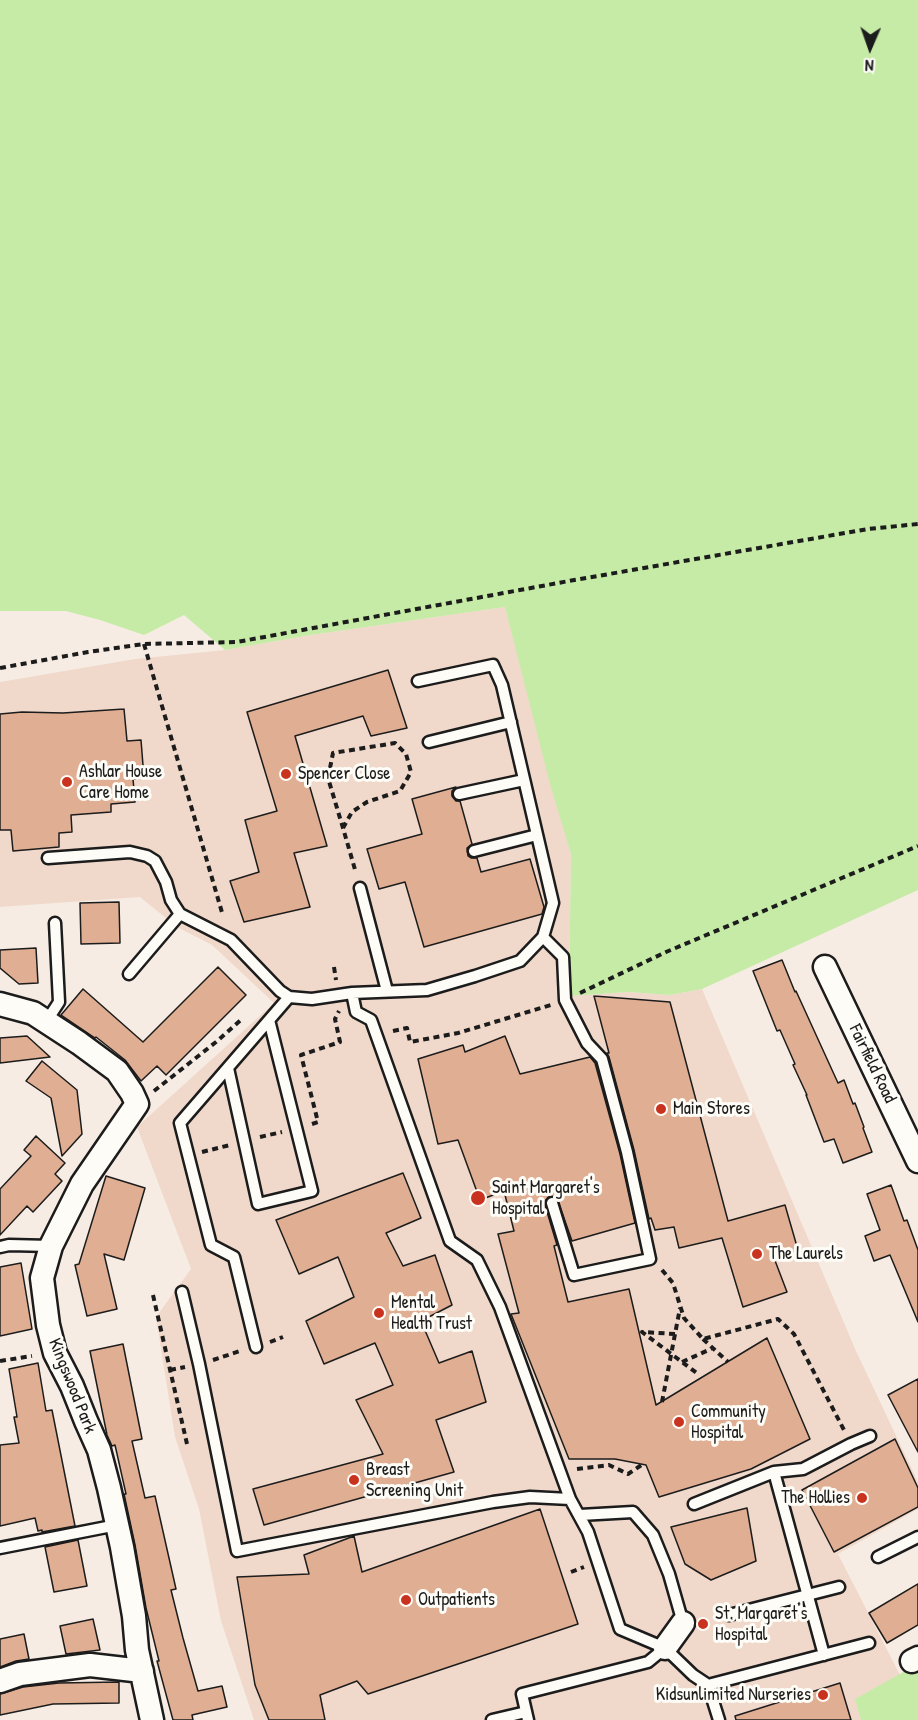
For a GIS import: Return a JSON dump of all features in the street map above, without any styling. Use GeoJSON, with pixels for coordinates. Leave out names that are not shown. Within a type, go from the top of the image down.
{"type":"FeatureCollection","features":[{"type":"Feature","properties":{"kind":"street","name":"Fairfield Road"},"geometry":{"type":"LineString","coordinates":[[825,967],[918,1161]]}},
{"type":"Feature","properties":{"kind":"street"},"geometry":{"type":"LineString","coordinates":[[0,1004],[33,1012],[117,1071],[137,1104]]}},
{"type":"Feature","properties":{"kind":"street","name":"Kingswood Park"},"geometry":{"type":"LineString","coordinates":[[137,1104],[82,1184],[51,1246],[42,1278],[48,1325],[55,1353],[72,1386],[99,1450],[117,1525],[134,1616],[137,1650],[152,1720]]}},
{"type":"Feature","properties":{"kind":"street"},"geometry":{"type":"LineString","coordinates":[[665,1648],[683,1623]]}},
{"type":"Feature","properties":{"kind":"street"},"geometry":{"type":"LineString","coordinates":[[0,1681],[20,1674],[90,1665],[142,1671]]}},
{"type":"Feature","properties":{"kind":"lane"},"geometry":{"type":"LineString","coordinates":[[48,858],[88,860],[130,852],[147,856],[163,864],[171,900],[180,914],[231,940],[280,991],[289,997],[312,999],[339,994],[427,990],[520,961],[543,937],[553,903],[502,685],[493,665],[418,681]]}},
{"type":"Feature","properties":{"kind":"lane"},"geometry":{"type":"LineString","coordinates":[[429,742],[511,722]]}},
{"type":"Feature","properties":{"kind":"lane"},"geometry":{"type":"LineString","coordinates":[[459,794],[524,780]]}},
{"type":"Feature","properties":{"kind":"lane"},"geometry":{"type":"LineString","coordinates":[[474,851],[537,835]]}},
{"type":"Feature","properties":{"kind":"lane"},"geometry":{"type":"LineString","coordinates":[[360,888],[387,991]]}},
{"type":"Feature","properties":{"kind":"lane"},"geometry":{"type":"LineString","coordinates":[[129,975],[180,914]]}},
{"type":"Feature","properties":{"kind":"lane"},"geometry":{"type":"LineString","coordinates":[[46,1022],[59,1002],[55,923]]}},
{"type":"Feature","properties":{"kind":"lane"},"geometry":{"type":"LineString","coordinates":[[543,937],[563,957],[565,1000],[587,1043],[602,1059],[627,1152],[650,1259],[574,1275],[552,1203]]}},
{"type":"Feature","properties":{"kind":"lane"},"geometry":{"type":"LineString","coordinates":[[352,993],[356,1012],[371,1020],[450,1240],[477,1260],[500,1307],[570,1499],[588,1532],[620,1629],[665,1648],[708,1686],[720,1720]]}},
{"type":"Feature","properties":{"kind":"lane"},"geometry":{"type":"LineString","coordinates":[[256,1347],[234,1257],[211,1245],[180,1124],[289,997]]}},
{"type":"Feature","properties":{"kind":"lane"},"geometry":{"type":"LineString","coordinates":[[228,1068],[258,1204],[312,1191],[269,1020]]}},
{"type":"Feature","properties":{"kind":"lane"},"geometry":{"type":"LineString","coordinates":[[0,1247],[9,1245],[51,1246]]}},
{"type":"Feature","properties":{"kind":"lane"},"geometry":{"type":"LineString","coordinates":[[182,1292],[237,1551],[493,1502],[530,1497],[570,1499]]}},
{"type":"Feature","properties":{"kind":"lane"},"geometry":{"type":"LineString","coordinates":[[694,1504],[774,1472],[803,1469],[870,1436]]}},
{"type":"Feature","properties":{"kind":"lane"},"geometry":{"type":"LineString","coordinates":[[774,1472],[824,1655]]}},
{"type":"Feature","properties":{"kind":"lane"},"geometry":{"type":"LineString","coordinates":[[580,1515],[633,1512],[652,1535],[669,1574],[683,1623]]}},
{"type":"Feature","properties":{"kind":"lane"},"geometry":{"type":"LineString","coordinates":[[0,1548],[117,1525]]}},
{"type":"Feature","properties":{"kind":"lane"},"geometry":{"type":"LineString","coordinates":[[878,1557],[918,1536]]}},
{"type":"Feature","properties":{"kind":"lane"},"geometry":{"type":"LineString","coordinates":[[729,1615],[839,1587]]}},
{"type":"Feature","properties":{"kind":"lane"},"geometry":{"type":"LineString","coordinates":[[708,1686],[869,1643]]}},
{"type":"Feature","properties":{"kind":"lane"},"geometry":{"type":"LineString","coordinates":[[492,1720],[527,1716],[522,1694],[648,1662],[665,1648]]}},
{"type":"Feature","properties":{"kind":"path"},"geometry":{"type":"LineString","coordinates":[[0,668],[144,644],[237,642],[868,528],[918,524]]}},
{"type":"Feature","properties":{"kind":"path"},"geometry":{"type":"LineString","coordinates":[[144,644],[231,940]]}},
{"type":"Feature","properties":{"kind":"path"},"geometry":{"type":"LineString","coordinates":[[343,828],[352,812],[367,802],[400,791],[411,772],[406,754],[395,743],[333,753],[328,778],[360,888]]}},
{"type":"Feature","properties":{"kind":"path"},"geometry":{"type":"LineString","coordinates":[[377,1036],[407,1028],[410,1042],[458,1033],[565,1000],[666,952],[918,846]]}},
{"type":"Feature","properties":{"kind":"path"},"geometry":{"type":"LineString","coordinates":[[334,967],[340,1008],[356,1012]]}},
{"type":"Feature","properties":{"kind":"path"},"geometry":{"type":"LineString","coordinates":[[137,1104],[242,1020]]}},
{"type":"Feature","properties":{"kind":"path"},"geometry":{"type":"LineString","coordinates":[[650,1259],[673,1283],[684,1318],[728,1362]]}},
{"type":"Feature","properties":{"kind":"path"},"geometry":{"type":"LineString","coordinates":[[153,1295],[187,1444]]}},
{"type":"Feature","properties":{"kind":"path"},"geometry":{"type":"LineString","coordinates":[[662,1402],[681,1307]]}},
{"type":"Feature","properties":{"kind":"path"},"geometry":{"type":"LineString","coordinates":[[703,1339],[778,1319],[794,1334],[851,1444]]}},
{"type":"Feature","properties":{"kind":"path"},"geometry":{"type":"LineString","coordinates":[[675,1334],[642,1332],[698,1374]]}},
{"type":"Feature","properties":{"kind":"path"},"geometry":{"type":"LineString","coordinates":[[170,1370],[199,1364],[283,1337]]}},
{"type":"Feature","properties":{"kind":"path"},"geometry":{"type":"LineString","coordinates":[[682,1362],[714,1348]]}},
{"type":"Feature","properties":{"kind":"path"},"geometry":{"type":"LineString","coordinates":[[0,1361],[55,1353]]}},
{"type":"Feature","properties":{"kind":"shaded area","name":"Saint Margaret's Hospital"},"geometry":{"type":"Polygon","coordinates":[[[505,607],[571,854],[569,996],[629,992],[670,995],[702,989],[856,1351],[918,1482],[918,1509],[838,1554],[900,1675],[856,1699],[861,1720],[254,1720],[221,1621],[199,1509],[175,1437],[156,1317],[191,1269],[137,1127],[274,1003],[212,945],[177,927],[140,897],[0,907],[0,682],[135,659],[225,650],[505,607]]]}},
{"type":"Feature","properties":{"kind":"green space"},"geometry":{"type":"Polygon","coordinates":[[[0,0],[918,0],[918,890],[702,989],[670,995],[629,992],[569,996],[571,854],[550,784],[505,607],[225,650],[184,615],[144,635],[66,611],[0,611],[0,0]]]}},
{"type":"Feature","properties":{"kind":"green space"},"geometry":{"type":"Polygon","coordinates":[[[918,1664],[918,1720],[861,1720],[855,1699],[918,1664]]]}},
{"type":"Feature","properties":{"kind":"building","name":"Spencer Close"},"geometry":{"type":"Polygon","coordinates":[[[388,670],[407,728],[371,736],[363,716],[295,736],[327,846],[294,853],[310,907],[244,922],[230,881],[259,872],[245,820],[277,811],[247,712],[388,670]]]}},
{"type":"Feature","properties":{"kind":"building","name":"Ashlar House Care Home"},"geometry":{"type":"Polygon","coordinates":[[[124,709],[127,741],[141,740],[144,778],[133,779],[135,802],[111,804],[111,812],[71,815],[72,832],[59,833],[59,847],[13,851],[11,830],[0,830],[0,714],[124,709]]]}},
{"type":"Feature","properties":{"kind":"building","name":"Spencer Close"},"geometry":{"type":"Polygon","coordinates":[[[456,787],[452,791],[452,796],[456,801],[460,801],[472,844],[467,848],[468,856],[477,858],[481,872],[530,859],[544,907],[542,914],[424,947],[405,882],[379,889],[367,849],[422,834],[412,799],[456,787]]]}},
{"type":"Feature","properties":{"kind":"building"},"geometry":{"type":"Polygon","coordinates":[[[119,902],[120,943],[81,944],[80,903],[119,902]]]}},
{"type":"Feature","properties":{"kind":"building"},"geometry":{"type":"Polygon","coordinates":[[[36,948],[38,983],[19,984],[0,968],[0,950],[36,948]]]}},
{"type":"Feature","properties":{"kind":"building"},"geometry":{"type":"Polygon","coordinates":[[[782,960],[838,1083],[844,1080],[853,1104],[855,1103],[872,1152],[843,1163],[834,1139],[824,1142],[793,1065],[795,1064],[780,1030],[777,1031],[753,971],[782,960]]]}},
{"type":"Feature","properties":{"kind":"building"},"geometry":{"type":"Polygon","coordinates":[[[218,967],[246,995],[166,1075],[157,1066],[141,1081],[125,1060],[96,1037],[61,1015],[83,989],[143,1042],[218,967]]]}},
{"type":"Feature","properties":{"kind":"building","name":"Main Stores"},"geometry":{"type":"Polygon","coordinates":[[[594,996],[670,1002],[728,1221],[785,1205],[798,1250],[774,1258],[787,1292],[743,1307],[722,1238],[679,1248],[674,1227],[655,1230],[651,1218],[649,1219],[634,1150],[594,996]]]}},
{"type":"Feature","properties":{"kind":"building"},"geometry":{"type":"Polygon","coordinates":[[[27,1036],[50,1057],[0,1063],[0,1038],[27,1036]]]}},
{"type":"Feature","properties":{"kind":"building"},"geometry":{"type":"Polygon","coordinates":[[[505,1036],[520,1074],[590,1057],[595,1063],[620,1154],[635,1223],[572,1241],[557,1198],[550,1196],[545,1201],[557,1245],[554,1246],[568,1302],[629,1289],[656,1405],[767,1338],[810,1439],[751,1469],[659,1497],[646,1465],[615,1459],[569,1459],[511,1314],[519,1313],[498,1234],[514,1231],[504,1191],[480,1200],[458,1140],[438,1144],[418,1059],[463,1045],[465,1052],[505,1036]]]}},
{"type":"Feature","properties":{"kind":"building"},"geometry":{"type":"Polygon","coordinates":[[[42,1061],[77,1090],[82,1134],[62,1156],[51,1098],[26,1081],[42,1061]]]}},
{"type":"Feature","properties":{"kind":"building"},"geometry":{"type":"Polygon","coordinates":[[[36,1136],[65,1163],[55,1174],[62,1181],[33,1212],[27,1206],[0,1235],[0,1189],[31,1156],[24,1150],[36,1136]]]}},
{"type":"Feature","properties":{"kind":"building","name":"Mental Health Trust"},"geometry":{"type":"Polygon","coordinates":[[[403,1173],[421,1218],[386,1233],[403,1266],[435,1255],[452,1305],[421,1321],[439,1363],[472,1351],[486,1402],[436,1420],[454,1472],[264,1525],[253,1489],[383,1454],[356,1400],[393,1385],[375,1343],[324,1364],[306,1321],[354,1297],[338,1257],[299,1274],[276,1220],[403,1173]]]}},
{"type":"Feature","properties":{"kind":"building"},"geometry":{"type":"Polygon","coordinates":[[[106,1176],[145,1188],[124,1260],[104,1254],[117,1309],[87,1316],[75,1265],[79,1264],[106,1176]]]}},
{"type":"Feature","properties":{"kind":"building"},"geometry":{"type":"Polygon","coordinates":[[[891,1185],[904,1221],[907,1220],[918,1250],[918,1322],[890,1255],[874,1261],[865,1236],[880,1230],[867,1194],[891,1185]]]}},
{"type":"Feature","properties":{"kind":"building"},"geometry":{"type":"Polygon","coordinates":[[[21,1263],[32,1329],[0,1336],[0,1267],[21,1263]]]}},
{"type":"Feature","properties":{"kind":"building"},"geometry":{"type":"Polygon","coordinates":[[[123,1344],[142,1439],[132,1441],[145,1498],[155,1496],[176,1589],[171,1590],[198,1691],[222,1686],[227,1707],[192,1715],[193,1720],[173,1720],[157,1661],[159,1661],[146,1608],[115,1445],[112,1446],[107,1435],[90,1351],[123,1344]]]}},
{"type":"Feature","properties":{"kind":"building"},"geometry":{"type":"Polygon","coordinates":[[[38,1363],[46,1411],[52,1410],[75,1526],[42,1532],[42,1530],[38,1531],[35,1518],[0,1526],[0,1445],[19,1443],[9,1369],[38,1363]]]}},
{"type":"Feature","properties":{"kind":"building"},"geometry":{"type":"Polygon","coordinates":[[[918,1379],[918,1452],[888,1395],[918,1379]]]}},
{"type":"Feature","properties":{"kind":"building","name":"The Hollies"},"geometry":{"type":"Polygon","coordinates":[[[895,1439],[918,1488],[918,1507],[834,1552],[802,1490],[895,1439]]]}},
{"type":"Feature","properties":{"kind":"building"},"geometry":{"type":"Polygon","coordinates":[[[747,1508],[756,1561],[711,1580],[685,1564],[671,1527],[747,1508]]]}},
{"type":"Feature","properties":{"kind":"building","name":"Outpatients"},"geometry":{"type":"Polygon","coordinates":[[[540,1509],[578,1624],[368,1694],[357,1681],[320,1695],[325,1720],[269,1720],[255,1685],[237,1577],[309,1574],[304,1555],[354,1536],[362,1572],[540,1509]]]}},
{"type":"Feature","properties":{"kind":"building"},"geometry":{"type":"Polygon","coordinates":[[[78,1540],[87,1586],[54,1592],[45,1547],[78,1540]]]}},
{"type":"Feature","properties":{"kind":"building"},"geometry":{"type":"Polygon","coordinates":[[[918,1584],[918,1625],[887,1643],[869,1613],[918,1584]]]}},
{"type":"Feature","properties":{"kind":"building"},"geometry":{"type":"Polygon","coordinates":[[[93,1619],[100,1650],[66,1654],[60,1626],[93,1619]]]}},
{"type":"Feature","properties":{"kind":"building"},"geometry":{"type":"Polygon","coordinates":[[[24,1634],[29,1659],[0,1667],[0,1639],[24,1634]]]}},
{"type":"Feature","properties":{"kind":"building"},"geometry":{"type":"Polygon","coordinates":[[[119,1682],[119,1703],[53,1704],[0,1715],[0,1694],[23,1687],[59,1683],[119,1682]]]}},
{"type":"Feature","properties":{"kind":"building","name":"Kidsunlimited Nurseries"},"geometry":{"type":"Polygon","coordinates":[[[840,1683],[851,1720],[736,1720],[735,1716],[840,1683]]]}},
{"type":"Feature","properties":{"kind":"place","name":"Spencer Close"},"geometry":{"type":"Point","coordinates":[286,774]}},
{"type":"Feature","properties":{"kind":"place","name":"Ashlar House Care Home"},"geometry":{"type":"Point","coordinates":[67,782]}},
{"type":"Feature","properties":{"kind":"place","name":"Main Stores"},"geometry":{"type":"Point","coordinates":[661,1109]}},
{"type":"Feature","properties":{"kind":"place","name":"Saint Margaret's Hospital"},"geometry":{"type":"Point","coordinates":[478,1198]}},
{"type":"Feature","properties":{"kind":"place","name":"The Laurels"},"geometry":{"type":"Point","coordinates":[757,1254]}},
{"type":"Feature","properties":{"kind":"place","name":"Mental Health Trust"},"geometry":{"type":"Point","coordinates":[379,1313]}},
{"type":"Feature","properties":{"kind":"place","name":"Community Hospital"},"geometry":{"type":"Point","coordinates":[679,1422]}},
{"type":"Feature","properties":{"kind":"place","name":"Breast Screening Unit"},"geometry":{"type":"Point","coordinates":[354,1480]}},
{"type":"Feature","properties":{"kind":"place","name":"The Hollies"},"geometry":{"type":"Point","coordinates":[862,1498]}},
{"type":"Feature","properties":{"kind":"place","name":"Outpatients"},"geometry":{"type":"Point","coordinates":[406,1600]}},
{"type":"Feature","properties":{"kind":"place","name":"St. Margaret's Hospital"},"geometry":{"type":"Point","coordinates":[703,1624]}},
{"type":"Feature","properties":{"kind":"place","name":"Kidsunlimited Nurseries"},"geometry":{"type":"Point","coordinates":[823,1695]}}]}
